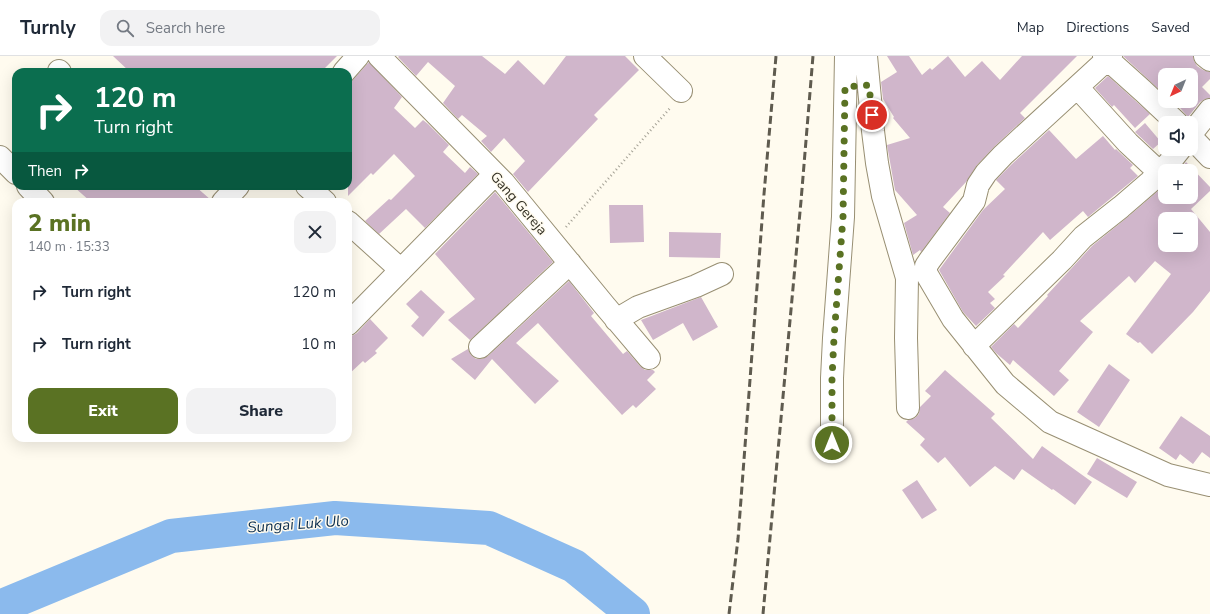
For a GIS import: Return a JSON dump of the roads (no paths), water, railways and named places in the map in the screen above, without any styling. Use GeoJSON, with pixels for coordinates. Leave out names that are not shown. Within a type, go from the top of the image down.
{"type":"FeatureCollection","features":[{"type":"Feature","properties":{"kind":"street"},"geometry":{"type":"LineString","coordinates":[[348,68],[358,56]]}},
{"type":"Feature","properties":{"kind":"street","name":"Gang Gereja"},"geometry":{"type":"LineString","coordinates":[[379,56],[495,174],[649,358]]}},
{"type":"Feature","properties":{"kind":"street"},"geometry":{"type":"LineString","coordinates":[[645,56],[681,91]]}},
{"type":"Feature","properties":{"kind":"street"},"geometry":{"type":"LineString","coordinates":[[832,443],[832,378],[843,217],[846,56]]}},
{"type":"Feature","properties":{"kind":"street"},"geometry":{"type":"LineString","coordinates":[[866,56],[873,130],[884,196],[916,275],[1005,384],[1050,422],[1168,475],[1210,485]]}},
{"type":"Feature","properties":{"kind":"street"},"geometry":{"type":"LineString","coordinates":[[1205,56],[1210,60]]}},
{"type":"Feature","properties":{"kind":"street"},"geometry":{"type":"LineString","coordinates":[[908,408],[906,338],[916,275],[926,266],[974,201],[978,185],[986,173],[1003,155],[1078,88],[1107,57],[1170,116]]}},
{"type":"Feature","properties":{"kind":"street"},"geometry":{"type":"LineString","coordinates":[[845,87],[869,85]]}},
{"type":"Feature","properties":{"kind":"street"},"geometry":{"type":"LineString","coordinates":[[1078,88],[1128,143],[1158,171]]}},
{"type":"Feature","properties":{"kind":"street"},"geometry":{"type":"LineString","coordinates":[[1198,125],[1210,110]]}},
{"type":"Feature","properties":{"kind":"street"},"geometry":{"type":"LineString","coordinates":[[1198,144],[1210,157]]}},
{"type":"Feature","properties":{"kind":"street"},"geometry":{"type":"LineString","coordinates":[[1166,164],[1174,156]]}},
{"type":"Feature","properties":{"kind":"street"},"geometry":{"type":"LineString","coordinates":[[0,157],[12,169]]}},
{"type":"Feature","properties":{"kind":"street"},"geometry":{"type":"LineString","coordinates":[[974,346],[1062,260],[1083,237],[1121,207],[1158,173]]}},
{"type":"Feature","properties":{"kind":"street"},"geometry":{"type":"LineString","coordinates":[[352,320],[495,174]]}},
{"type":"Feature","properties":{"kind":"street"},"geometry":{"type":"LineString","coordinates":[[227,198],[234,190]]}},
{"type":"Feature","properties":{"kind":"street"},"geometry":{"type":"LineString","coordinates":[[312,190],[320,198]]}},
{"type":"Feature","properties":{"kind":"street"},"geometry":{"type":"LineString","coordinates":[[352,226],[401,270]]}},
{"type":"Feature","properties":{"kind":"street"},"geometry":{"type":"LineString","coordinates":[[480,346],[570,263]]}},
{"type":"Feature","properties":{"kind":"street"},"geometry":{"type":"LineString","coordinates":[[616,320],[638,307],[696,286],[722,274]]}},
{"type":"Feature","properties":{"kind":"waterway","name":"Sungai Luk Ulo"},"geometry":{"type":"LineString","coordinates":[[0,607],[171,536],[335,518],[489,528],[574,566],[633,614]]}},
{"type":"Feature","properties":{"kind":"railway"},"geometry":{"type":"LineString","coordinates":[[729,614],[738,539],[776,56]]}},
{"type":"Feature","properties":{"kind":"railway"},"geometry":{"type":"LineString","coordinates":[[763,614],[813,56]]}}]}
